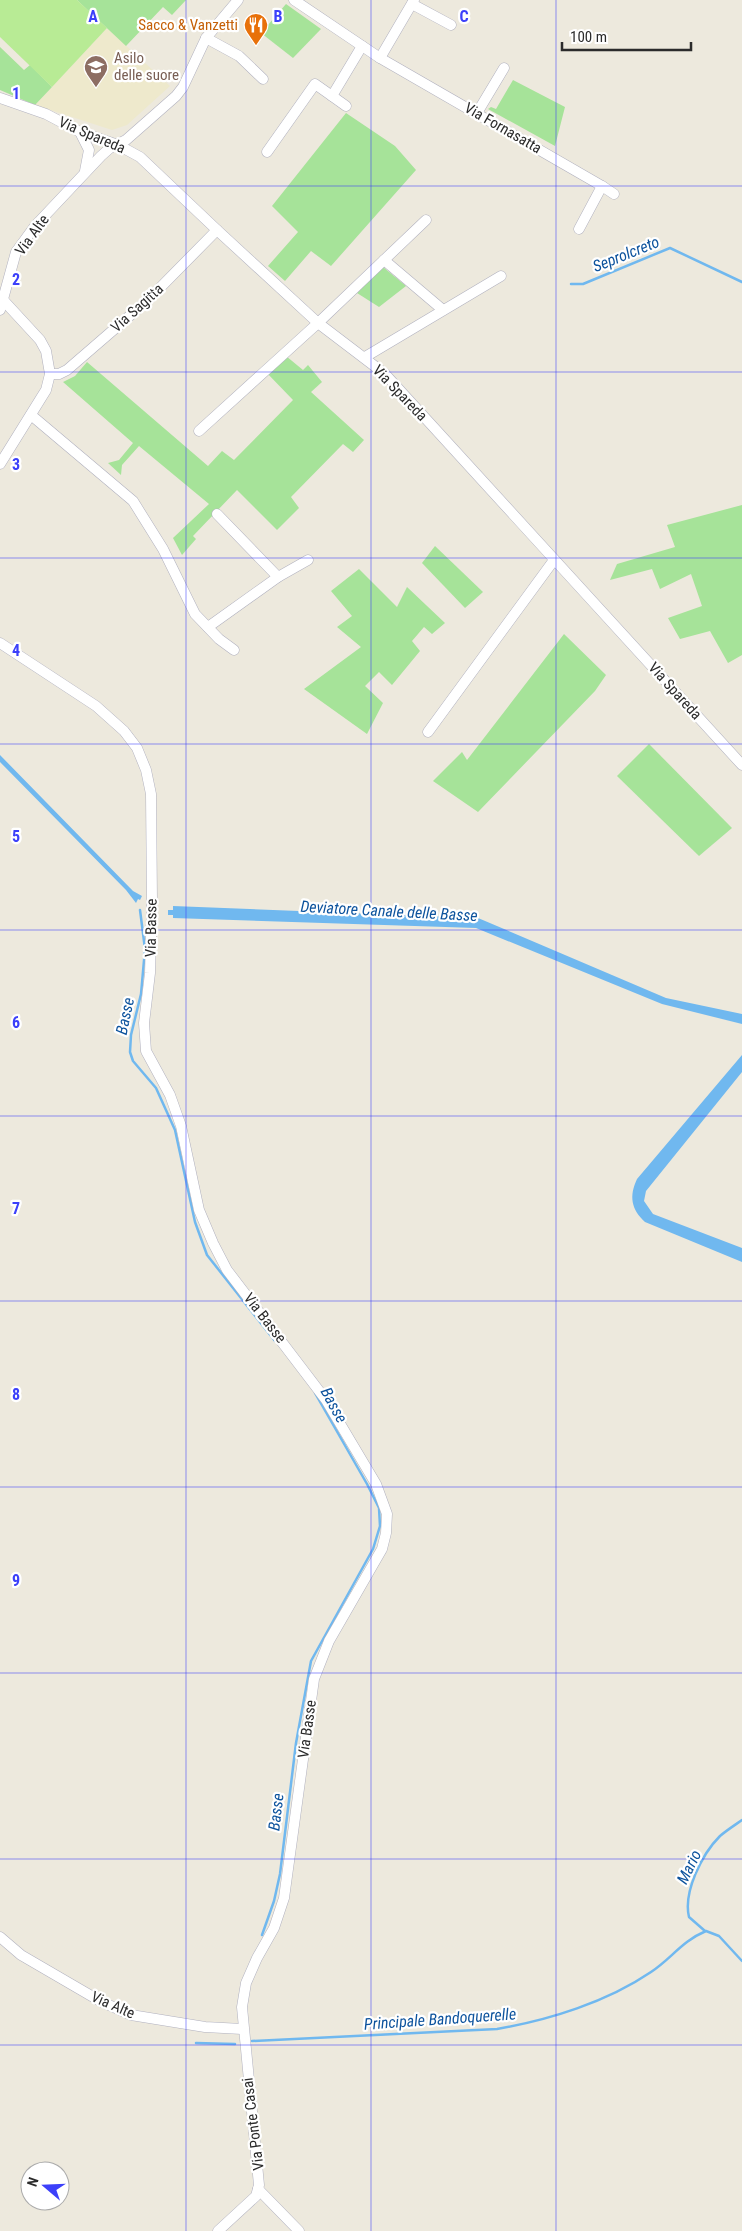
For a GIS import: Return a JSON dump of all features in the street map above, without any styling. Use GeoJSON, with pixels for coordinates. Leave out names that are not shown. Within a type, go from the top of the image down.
{"type":"FeatureCollection","features":[{"type":"Feature","properties":{"kind":"street","name":"Via Alte"},"geometry":{"type":"LineString","coordinates":[[2,306],[9,272],[16,252],[35,226],[85,171],[110,148],[126,140],[176,96],[183,86],[206,38],[238,0]]}},
{"type":"Feature","properties":{"kind":"street","name":"Via Fornasatta"},"geometry":{"type":"LineString","coordinates":[[294,0],[380,58],[614,194]]}},
{"type":"Feature","properties":{"kind":"street"},"geometry":{"type":"LineString","coordinates":[[380,58],[413,2],[451,25]]}},
{"type":"Feature","properties":{"kind":"street"},"geometry":{"type":"LineString","coordinates":[[206,38],[238,56],[263,79]]}},
{"type":"Feature","properties":{"kind":"street"},"geometry":{"type":"LineString","coordinates":[[332,96],[362,46]]}},
{"type":"Feature","properties":{"kind":"street"},"geometry":{"type":"LineString","coordinates":[[477,113],[504,68]]}},
{"type":"Feature","properties":{"kind":"street"},"geometry":{"type":"LineString","coordinates":[[267,152],[315,84],[346,106]]}},
{"type":"Feature","properties":{"kind":"street","name":"Via Spareda"},"geometry":{"type":"LineString","coordinates":[[0,98],[46,114],[80,132],[118,145],[140,157],[216,230],[318,323],[365,357],[384,374],[742,765]]}},
{"type":"Feature","properties":{"kind":"street"},"geometry":{"type":"LineString","coordinates":[[80,132],[89,150],[85,171]]}},
{"type":"Feature","properties":{"kind":"street"},"geometry":{"type":"LineString","coordinates":[[579,229],[602,186]]}},
{"type":"Feature","properties":{"kind":"street"},"geometry":{"type":"LineString","coordinates":[[199,431],[318,323],[426,220]]}},
{"type":"Feature","properties":{"kind":"street","name":"Via Sagitta"},"geometry":{"type":"LineString","coordinates":[[50,374],[59,374],[67,370],[148,300],[216,230]]}},
{"type":"Feature","properties":{"kind":"street"},"geometry":{"type":"LineString","coordinates":[[384,260],[442,310]]}},
{"type":"Feature","properties":{"kind":"street"},"geometry":{"type":"LineString","coordinates":[[365,357],[501,276]]}},
{"type":"Feature","properties":{"kind":"street"},"geometry":{"type":"LineString","coordinates":[[0,464],[46,390],[50,374],[46,351],[40,340],[2,306]]}},
{"type":"Feature","properties":{"kind":"street"},"geometry":{"type":"LineString","coordinates":[[31,415],[133,501],[163,549],[188,604],[208,627],[234,650]]}},
{"type":"Feature","properties":{"kind":"street"},"geometry":{"type":"LineString","coordinates":[[217,514],[278,577]]}},
{"type":"Feature","properties":{"kind":"street"},"geometry":{"type":"LineString","coordinates":[[208,627],[278,577],[308,560]]}},
{"type":"Feature","properties":{"kind":"street"},"geometry":{"type":"LineString","coordinates":[[428,732],[554,560]]}},
{"type":"Feature","properties":{"kind":"street","name":"Via Basse"},"geometry":{"type":"LineString","coordinates":[[0,643],[96,706],[124,731],[137,748],[146,770],[151,794],[152,902],[150,972],[144,1023],[146,1051],[170,1095],[181,1126],[199,1210],[213,1243],[228,1270],[326,1400],[376,1484],[387,1514],[386,1534],[382,1549],[329,1641],[314,1679],[284,1898],[274,1928],[257,1958],[246,1983],[242,2007],[242,2029]]}},
{"type":"Feature","properties":{"kind":"street","name":"Via Alte"},"geometry":{"type":"LineString","coordinates":[[0,1937],[21,1955],[100,2000],[131,2015],[205,2027],[242,2029]]}},
{"type":"Feature","properties":{"kind":"street","name":"Via Ponte Casai"},"geometry":{"type":"LineString","coordinates":[[218,2231],[256,2196],[260,2180],[242,2029]]}},
{"type":"Feature","properties":{"kind":"street"},"geometry":{"type":"LineString","coordinates":[[258,2190],[300,2231]]}},
{"type":"Feature","properties":{"kind":"shaded area"},"geometry":{"type":"Polygon","coordinates":[[[107,28],[170,86],[127,125],[112,130],[35,105],[107,28]]]}},
{"type":"Feature","properties":{"kind":"green space"},"geometry":{"type":"Polygon","coordinates":[[[0,0],[77,0],[107,28],[52,87],[0,37],[0,0]]]}},
{"type":"Feature","properties":{"kind":"green space"},"geometry":{"type":"Polygon","coordinates":[[[77,0],[186,0],[172,15],[163,7],[126,46],[77,0]]]}},
{"type":"Feature","properties":{"kind":"green space"},"geometry":{"type":"Polygon","coordinates":[[[286,4],[321,29],[293,58],[261,33],[286,4]]]}},
{"type":"Feature","properties":{"kind":"green space"},"geometry":{"type":"Polygon","coordinates":[[[0,47],[24,70],[30,65],[52,87],[35,105],[0,90],[0,47]]]}},
{"type":"Feature","properties":{"kind":"green space"},"geometry":{"type":"Polygon","coordinates":[[[513,80],[565,107],[555,146],[488,109],[491,107],[496,109],[513,80]]]}},
{"type":"Feature","properties":{"kind":"green space"},"geometry":{"type":"Polygon","coordinates":[[[346,113],[395,146],[416,170],[331,266],[311,251],[285,281],[268,266],[298,232],[272,206],[346,113]]]}},
{"type":"Feature","properties":{"kind":"green space"},"geometry":{"type":"Polygon","coordinates":[[[383,267],[406,286],[379,307],[357,293],[383,267]]]}},
{"type":"Feature","properties":{"kind":"green space"},"geometry":{"type":"Polygon","coordinates":[[[286,356],[303,370],[308,365],[322,382],[311,392],[364,440],[353,452],[343,444],[291,497],[299,508],[277,530],[237,490],[193,536],[196,539],[182,555],[173,538],[209,504],[139,446],[122,465],[121,475],[108,463],[119,460],[133,443],[63,382],[75,376],[87,362],[208,466],[222,451],[234,460],[293,400],[265,371],[286,356]]]}},
{"type":"Feature","properties":{"kind":"green space"},"geometry":{"type":"Polygon","coordinates":[[[742,505],[742,655],[728,663],[710,631],[680,639],[668,618],[702,606],[691,574],[660,589],[652,569],[610,580],[617,564],[675,547],[667,525],[742,505]]]}},
{"type":"Feature","properties":{"kind":"green space"},"geometry":{"type":"Polygon","coordinates":[[[435,546],[483,592],[465,608],[422,563],[435,546]]]}},
{"type":"Feature","properties":{"kind":"green space"},"geometry":{"type":"Polygon","coordinates":[[[359,569],[397,607],[407,587],[445,623],[432,634],[424,627],[412,641],[420,651],[392,685],[379,672],[365,686],[383,703],[367,734],[304,689],[361,647],[337,627],[352,616],[331,591],[359,569]]]}},
{"type":"Feature","properties":{"kind":"green space"},"geometry":{"type":"Polygon","coordinates":[[[564,634],[606,675],[595,691],[478,812],[433,781],[462,752],[467,760],[564,634]]]}},
{"type":"Feature","properties":{"kind":"green space"},"geometry":{"type":"Polygon","coordinates":[[[649,744],[732,828],[699,856],[617,776],[649,744]]]}},
{"type":"Feature","properties":{"kind":"water"},"geometry":{"type":"Polygon","coordinates":[[[0,755],[133,891],[142,896],[140,900],[138,899],[136,903],[126,890],[0,762],[0,755]]]}},
{"type":"Feature","properties":{"kind":"water"},"geometry":{"type":"Polygon","coordinates":[[[173,906],[478,918],[666,998],[742,1014],[742,1024],[662,1004],[476,928],[173,918],[173,915],[168,915],[168,910],[173,910],[173,906]]]}},
{"type":"Feature","properties":{"kind":"water"},"geometry":{"type":"Polygon","coordinates":[[[742,1055],[742,1072],[646,1191],[644,1201],[653,1214],[742,1248],[742,1262],[645,1222],[634,1207],[632,1197],[637,1179],[742,1055]]]}},
{"type":"Feature","properties":{"kind":"waterway","name":"Seprolcreto"},"geometry":{"type":"LineString","coordinates":[[571,284],[583,284],[670,248],[742,282]]}},
{"type":"Feature","properties":{"kind":"waterway","name":"Basse"},"geometry":{"type":"LineString","coordinates":[[140,910],[145,949],[141,994],[131,1035],[130,1052],[133,1061],[156,1088],[175,1130],[195,1222],[207,1255],[275,1341]]}},
{"type":"Feature","properties":{"kind":"waterway","name":"Basse"},"geometry":{"type":"LineString","coordinates":[[262,1935],[274,1901],[280,1874],[296,1743],[311,1661],[373,1549],[380,1526],[379,1508],[315,1393]]}},
{"type":"Feature","properties":{"kind":"waterway","name":"Mario"},"geometry":{"type":"LineString","coordinates":[[705,1931],[689,1917],[688,1907],[691,1885],[701,1863],[713,1844],[720,1836],[742,1820]]}},
{"type":"Feature","properties":{"kind":"waterway","name":"Principale Bandoquerelle"},"geometry":{"type":"LineString","coordinates":[[252,2041],[497,2029],[537,2021],[597,2001],[634,1983],[658,1967],[683,1945],[706,1931],[719,1936],[742,1961]]}},
{"type":"Feature","properties":{"kind":"waterway"},"geometry":{"type":"LineString","coordinates":[[196,2043],[235,2044]]}},
{"type":"Feature","properties":{"kind":"place","name":"Sacco & Vanzetti"},"geometry":{"type":"Point","coordinates":[256,46]}},
{"type":"Feature","properties":{"kind":"place","name":"Asilo delle suore"},"geometry":{"type":"Point","coordinates":[96,88]}},
{"type":"Feature","properties":{"kind":"water label","name":"Deviatore Canale delle Basse"},"geometry":{"type":"Point","coordinates":[389,911]}}]}
